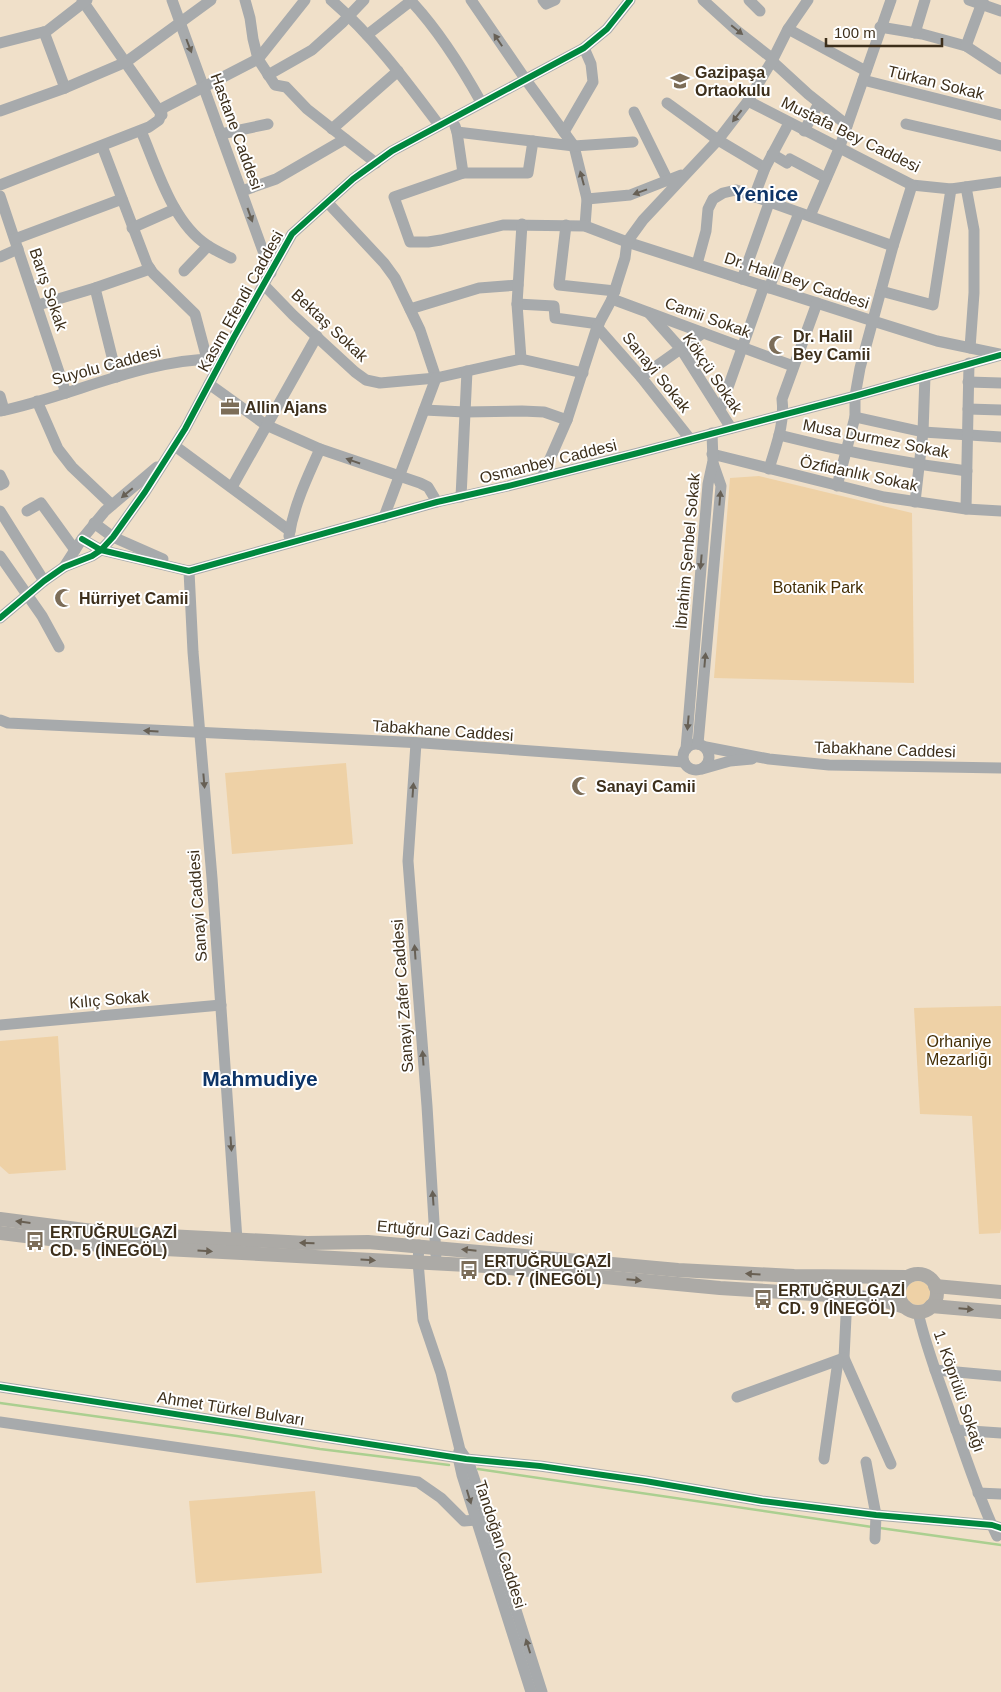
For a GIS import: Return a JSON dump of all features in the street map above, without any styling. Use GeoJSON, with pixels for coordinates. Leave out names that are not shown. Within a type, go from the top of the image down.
{"type":"FeatureCollection","features":[{"type":"Feature","properties":{"kind":"main road","name":"Ertuğrul Gazi Caddesi"},"geometry":{"type":"LineString","coordinates":[[0,1220],[237,1246],[486,1266],[720,1288],[847,1296],[880,1300],[918,1308],[1001,1312]]}},
{"type":"Feature","properties":{"kind":"main road","name":"Ertuğrul Gazi Caddesi"},"geometry":{"type":"LineString","coordinates":[[0,1233],[107,1246],[237,1246],[368,1242],[419,1245],[678,1270],[813,1277],[907,1277]]}},
{"type":"Feature","properties":{"kind":"main road"},"geometry":{"type":"LineString","coordinates":[[918,1274],[923,1275],[932,1281],[935,1286],[936,1296],[918,1308],[899,1298],[900,1286],[907,1277],[918,1274]]}},
{"type":"Feature","properties":{"kind":"main road"},"geometry":{"type":"LineString","coordinates":[[935,1286],[1001,1292]]}},
{"type":"Feature","properties":{"kind":"street","name":"Hastane Caddesi"},"geometry":{"type":"LineString","coordinates":[[172,0],[271,273]]}},
{"type":"Feature","properties":{"kind":"street"},"geometry":{"type":"LineString","coordinates":[[0,111],[65,88],[126,62],[211,0]]}},
{"type":"Feature","properties":{"kind":"street"},"geometry":{"type":"LineString","coordinates":[[245,0],[258,59],[275,85],[286,87],[332,130],[376,163]]}},
{"type":"Feature","properties":{"kind":"street"},"geometry":{"type":"LineString","coordinates":[[0,185],[149,127],[159,120],[163,108],[258,59],[305,0]]}},
{"type":"Feature","properties":{"kind":"street"},"geometry":{"type":"LineString","coordinates":[[331,0],[367,35],[398,71],[439,125]]}},
{"type":"Feature","properties":{"kind":"street"},"geometry":{"type":"LineString","coordinates":[[268,75],[312,50],[364,0]]}},
{"type":"Feature","properties":{"kind":"street"},"geometry":{"type":"LineString","coordinates":[[471,0],[574,146],[588,199],[585,226]]}},
{"type":"Feature","properties":{"kind":"street"},"geometry":{"type":"LineString","coordinates":[[543,0],[546,4],[555,0]]}},
{"type":"Feature","properties":{"kind":"street"},"geometry":{"type":"LineString","coordinates":[[703,0],[819,103],[847,125]]}},
{"type":"Feature","properties":{"kind":"street"},"geometry":{"type":"LineString","coordinates":[[749,0],[760,11]]}},
{"type":"Feature","properties":{"kind":"street"},"geometry":{"type":"LineString","coordinates":[[542,477],[567,420],[598,326],[613,295],[625,258],[627,242],[643,220],[718,140],[748,101],[788,28],[808,0]]}},
{"type":"Feature","properties":{"kind":"street"},"geometry":{"type":"LineString","coordinates":[[720,410],[766,287],[804,214],[826,178],[839,149],[891,0]]}},
{"type":"Feature","properties":{"kind":"street"},"geometry":{"type":"LineString","coordinates":[[915,33],[925,0]]}},
{"type":"Feature","properties":{"kind":"street"},"geometry":{"type":"LineString","coordinates":[[969,0],[982,2],[1001,11]]}},
{"type":"Feature","properties":{"kind":"street"},"geometry":{"type":"LineString","coordinates":[[0,43],[44,32],[84,1],[162,115]]}},
{"type":"Feature","properties":{"kind":"street"},"geometry":{"type":"LineString","coordinates":[[367,35],[411,1],[446,44],[481,102]]}},
{"type":"Feature","properties":{"kind":"street","name":"Kasım Efendi Caddesi"},"geometry":{"type":"LineString","coordinates":[[0,618],[44,580],[64,567],[92,556],[101,550],[113,537],[175,446],[292,234],[353,180],[392,151],[584,48],[607,29],[627,1]]}},
{"type":"Feature","properties":{"kind":"street"},"geometry":{"type":"LineString","coordinates":[[966,46],[982,2]]}},
{"type":"Feature","properties":{"kind":"street"},"geometry":{"type":"LineString","coordinates":[[880,27],[915,33],[966,46],[1001,69]]}},
{"type":"Feature","properties":{"kind":"street","name":"Türkan Sokak"},"geometry":{"type":"LineString","coordinates":[[788,28],[864,75],[1001,115]]}},
{"type":"Feature","properties":{"kind":"street"},"geometry":{"type":"LineString","coordinates":[[44,32],[65,88]]}},
{"type":"Feature","properties":{"kind":"street"},"geometry":{"type":"LineString","coordinates":[[564,132],[593,82],[591,64],[584,48]]}},
{"type":"Feature","properties":{"kind":"street"},"geometry":{"type":"LineString","coordinates":[[332,130],[398,71]]}},
{"type":"Feature","properties":{"kind":"street","name":"Mustafa Bey Caddesi"},"geometry":{"type":"LineString","coordinates":[[748,101],[912,185],[951,190],[1001,182]]}},
{"type":"Feature","properties":{"kind":"street"},"geometry":{"type":"LineString","coordinates":[[667,103],[718,140],[765,168]]}},
{"type":"Feature","properties":{"kind":"street"},"geometry":{"type":"LineString","coordinates":[[804,130],[819,103]]}},
{"type":"Feature","properties":{"kind":"street"},"geometry":{"type":"LineString","coordinates":[[634,112],[668,181]]}},
{"type":"Feature","properties":{"kind":"street"},"geometry":{"type":"LineString","coordinates":[[451,118],[458,132],[463,173],[528,173],[533,141]]}},
{"type":"Feature","properties":{"kind":"street"},"geometry":{"type":"LineString","coordinates":[[754,197],[765,168],[789,123]]}},
{"type":"Feature","properties":{"kind":"street"},"geometry":{"type":"LineString","coordinates":[[221,134],[268,124]]}},
{"type":"Feature","properties":{"kind":"street"},"geometry":{"type":"LineString","coordinates":[[906,124],[1001,146]]}},
{"type":"Feature","properties":{"kind":"street"},"geometry":{"type":"LineString","coordinates":[[141,131],[174,209],[184,223],[208,246],[231,258]]}},
{"type":"Feature","properties":{"kind":"street"},"geometry":{"type":"LineString","coordinates":[[458,132],[574,146],[633,142]]}},
{"type":"Feature","properties":{"kind":"street"},"geometry":{"type":"LineString","coordinates":[[242,191],[276,179],[345,139]]}},
{"type":"Feature","properties":{"kind":"street"},"geometry":{"type":"LineString","coordinates":[[102,146],[132,228],[150,269],[195,314],[207,359]]}},
{"type":"Feature","properties":{"kind":"street"},"geometry":{"type":"LineString","coordinates":[[772,154],[787,163],[790,158],[826,178]]}},
{"type":"Feature","properties":{"kind":"street","name":"Dr. Halil Bey Caddesi"},"geometry":{"type":"LineString","coordinates":[[463,173],[394,197],[410,242],[428,242],[503,225],[585,226],[627,242],[873,322],[937,341],[1001,354]]}},
{"type":"Feature","properties":{"kind":"street"},"geometry":{"type":"LineString","coordinates":[[588,199],[630,195],[685,174]]}},
{"type":"Feature","properties":{"kind":"street"},"geometry":{"type":"LineString","coordinates":[[837,486],[855,417],[855,396],[860,368],[893,246],[912,185]]}},
{"type":"Feature","properties":{"kind":"street"},"geometry":{"type":"LineString","coordinates":[[966,187],[974,230],[974,293],[970,348]]}},
{"type":"Feature","properties":{"kind":"street"},"geometry":{"type":"LineString","coordinates":[[697,264],[706,232],[708,209],[713,199],[723,193],[736,190],[893,246]]}},
{"type":"Feature","properties":{"kind":"street"},"geometry":{"type":"LineString","coordinates":[[881,291],[933,306],[951,190]]}},
{"type":"Feature","properties":{"kind":"street","name":"Barış Sokak"},"geometry":{"type":"LineString","coordinates":[[0,196],[66,392]]}},
{"type":"Feature","properties":{"kind":"street"},"geometry":{"type":"LineString","coordinates":[[0,257],[17,244],[122,199]]}},
{"type":"Feature","properties":{"kind":"street"},"geometry":{"type":"LineString","coordinates":[[328,203],[384,263],[397,282],[420,330],[436,378],[384,517]]}},
{"type":"Feature","properties":{"kind":"street"},"geometry":{"type":"LineString","coordinates":[[742,279],[769,203]]}},
{"type":"Feature","properties":{"kind":"street"},"geometry":{"type":"LineString","coordinates":[[132,228],[174,209]]}},
{"type":"Feature","properties":{"kind":"street"},"geometry":{"type":"LineString","coordinates":[[522,224],[517,304],[521,359],[583,372]]}},
{"type":"Feature","properties":{"kind":"street","name":"Camii Sokak"},"geometry":{"type":"LineString","coordinates":[[566,225],[559,285],[613,295],[649,313],[793,366]]}},
{"type":"Feature","properties":{"kind":"street"},"geometry":{"type":"LineString","coordinates":[[184,271],[208,246]]}},
{"type":"Feature","properties":{"kind":"street"},"geometry":{"type":"LineString","coordinates":[[38,305],[150,269]]}},
{"type":"Feature","properties":{"kind":"street","name":"Bektaş Sokak"},"geometry":{"type":"LineString","coordinates":[[264,285],[355,372],[366,380],[380,383],[436,378],[521,359]]}},
{"type":"Feature","properties":{"kind":"street"},"geometry":{"type":"LineString","coordinates":[[410,310],[479,288],[518,285]]}},
{"type":"Feature","properties":{"kind":"street"},"geometry":{"type":"LineString","coordinates":[[95,288],[117,377]]}},
{"type":"Feature","properties":{"kind":"street"},"geometry":{"type":"LineString","coordinates":[[769,469],[784,414],[782,399],[817,303]]}},
{"type":"Feature","properties":{"kind":"street"},"geometry":{"type":"LineString","coordinates":[[517,304],[554,306],[555,318],[598,326]]}},
{"type":"Feature","properties":{"kind":"street","name":"Kökçü Sokak"},"geometry":{"type":"LineString","coordinates":[[649,313],[681,349],[731,428]]}},
{"type":"Feature","properties":{"kind":"street","name":"Sanayi Sokak"},"geometry":{"type":"LineString","coordinates":[[598,326],[690,439]]}},
{"type":"Feature","properties":{"kind":"street"},"geometry":{"type":"LineString","coordinates":[[641,377],[703,333]]}},
{"type":"Feature","properties":{"kind":"street"},"geometry":{"type":"LineString","coordinates":[[232,487],[317,336]]}},
{"type":"Feature","properties":{"kind":"street","name":"Osmanbey Caddesi"},"geometry":{"type":"LineString","coordinates":[[82,540],[101,550],[189,571],[437,502],[542,477],[855,396],[1001,354]]}},
{"type":"Feature","properties":{"kind":"street","name":"Suyolu Caddesi"},"geometry":{"type":"LineString","coordinates":[[2,411],[117,377],[169,364],[207,359],[222,360]]}},
{"type":"Feature","properties":{"kind":"street"},"geometry":{"type":"LineString","coordinates":[[966,509],[969,363]]}},
{"type":"Feature","properties":{"kind":"street"},"geometry":{"type":"LineString","coordinates":[[460,497],[467,371]]}},
{"type":"Feature","properties":{"kind":"street"},"geometry":{"type":"LineString","coordinates":[[915,502],[923,432],[925,376]]}},
{"type":"Feature","properties":{"kind":"street"},"geometry":{"type":"LineString","coordinates":[[968,382],[1001,383]]}},
{"type":"Feature","properties":{"kind":"street"},"geometry":{"type":"LineString","coordinates":[[209,384],[266,425],[320,449],[428,487],[437,502]]}},
{"type":"Feature","properties":{"kind":"street"},"geometry":{"type":"LineString","coordinates":[[0,396],[2,411]]}},
{"type":"Feature","properties":{"kind":"street"},"geometry":{"type":"LineString","coordinates":[[37,401],[51,434],[68,461],[112,505]]}},
{"type":"Feature","properties":{"kind":"street"},"geometry":{"type":"LineString","coordinates":[[968,409],[1001,410]]}},
{"type":"Feature","properties":{"kind":"street"},"geometry":{"type":"LineString","coordinates":[[424,410],[544,412],[567,420]]}},
{"type":"Feature","properties":{"kind":"street"},"geometry":{"type":"LineString","coordinates":[[855,417],[923,432],[1001,437]]}},
{"type":"Feature","properties":{"kind":"street","name":"İbrahim Şenbel Sokak"},"geometry":{"type":"LineString","coordinates":[[686,748],[721,486],[713,458],[712,433]]}},
{"type":"Feature","properties":{"kind":"street","name":"Musa Durmez Sokak"},"geometry":{"type":"LineString","coordinates":[[779,435],[846,452],[920,466],[967,471]]}},
{"type":"Feature","properties":{"kind":"street"},"geometry":{"type":"LineString","coordinates":[[175,446],[290,530]]}},
{"type":"Feature","properties":{"kind":"street"},"geometry":{"type":"LineString","coordinates":[[288,543],[297,501],[320,449]]}},
{"type":"Feature","properties":{"kind":"street","name":"Kasım Efendi Caddesi"},"geometry":{"type":"LineString","coordinates":[[64,567],[94,523],[167,458]]}},
{"type":"Feature","properties":{"kind":"street","name":"Özfidanlık Sokak"},"geometry":{"type":"LineString","coordinates":[[713,458],[769,469],[884,497],[966,509],[1001,511]]}},
{"type":"Feature","properties":{"kind":"street"},"geometry":{"type":"LineString","coordinates":[[27,511],[41,503],[75,550]]}},
{"type":"Feature","properties":{"kind":"street"},"geometry":{"type":"LineString","coordinates":[[0,512],[44,580]]}},
{"type":"Feature","properties":{"kind":"street"},"geometry":{"type":"LineString","coordinates":[[94,523],[113,537],[189,571]]}},
{"type":"Feature","properties":{"kind":"street"},"geometry":{"type":"LineString","coordinates":[[0,556],[42,616],[59,648]]}},
{"type":"Feature","properties":{"kind":"street","name":"Sanayi Caddesi"},"geometry":{"type":"LineString","coordinates":[[189,571],[193,652],[230,1123],[237,1246]]}},
{"type":"Feature","properties":{"kind":"street","name":"İbrahim Şenbel Sokak"},"geometry":{"type":"LineString","coordinates":[[702,745],[705,596]]}},
{"type":"Feature","properties":{"kind":"street","name":"Tabakhane Caddesi"},"geometry":{"type":"LineString","coordinates":[[0,720],[8,723],[37,725],[416,743],[684,762]]}},
{"type":"Feature","properties":{"kind":"street","name":"Sanayi Zafer Caddesi"},"geometry":{"type":"LineString","coordinates":[[416,743],[408,861],[436,1247],[435,1263]]}},
{"type":"Feature","properties":{"kind":"street"},"geometry":{"type":"LineString","coordinates":[[693,744],[769,759],[730,761],[701,770],[693,770],[686,765],[683,757],[686,748],[693,744]]}},
{"type":"Feature","properties":{"kind":"street"},"geometry":{"type":"LineString","coordinates":[[701,770],[708,764],[709,760],[708,752],[702,745]]}},
{"type":"Feature","properties":{"kind":"street","name":"Tabakhane Caddesi"},"geometry":{"type":"LineString","coordinates":[[769,759],[829,765],[1001,768]]}},
{"type":"Feature","properties":{"kind":"street","name":"Kılıç Sokak"},"geometry":{"type":"LineString","coordinates":[[0,1025],[221,1005]]}},
{"type":"Feature","properties":{"kind":"street","name":"Tandoğan Caddesi"},"geometry":{"type":"LineString","coordinates":[[419,1245],[418,1262],[423,1320],[441,1373],[461,1455],[542,1692]]}},
{"type":"Feature","properties":{"kind":"street"},"geometry":{"type":"LineString","coordinates":[[824,1459],[841,1359],[847,1296]]}},
{"type":"Feature","properties":{"kind":"street","name":"1. Köprülü Sokağı"},"geometry":{"type":"LineString","coordinates":[[918,1308],[935,1370],[978,1493],[997,1530]]}},
{"type":"Feature","properties":{"kind":"street"},"geometry":{"type":"LineString","coordinates":[[737,1397],[841,1359]]}},
{"type":"Feature","properties":{"kind":"street"},"geometry":{"type":"LineString","coordinates":[[841,1359],[891,1464]]}},
{"type":"Feature","properties":{"kind":"street"},"geometry":{"type":"LineString","coordinates":[[935,1370],[1001,1376]]}},
{"type":"Feature","properties":{"kind":"street","name":"Ahmet Türkel Bulvarı"},"geometry":{"type":"LineString","coordinates":[[0,1387],[645,1481],[875,1517],[997,1530]]}},
{"type":"Feature","properties":{"kind":"street"},"geometry":{"type":"LineString","coordinates":[[0,1422],[418,1482],[441,1498],[464,1521],[481,1516]]}},
{"type":"Feature","properties":{"kind":"street"},"geometry":{"type":"LineString","coordinates":[[956,1430],[1001,1433]]}},
{"type":"Feature","properties":{"kind":"street"},"geometry":{"type":"LineString","coordinates":[[866,1462],[875,1517],[875,1540]]}},
{"type":"Feature","properties":{"kind":"street"},"geometry":{"type":"LineString","coordinates":[[978,1493],[1001,1494]]}},
{"type":"Feature","properties":{"kind":"street","name":"Tandoğan Caddesi"},"geometry":{"type":"LineString","coordinates":[[481,1516],[531,1692]]}},
{"type":"Feature","properties":{"kind":"green space","name":"Botanik Park"},"geometry":{"type":"Polygon","coordinates":[[[759,476],[912,513],[914,683],[714,678],[730,478],[759,476]]]}},
{"type":"Feature","properties":{"kind":"green space"},"geometry":{"type":"Polygon","coordinates":[[[346,763],[353,844],[232,854],[225,773],[346,763]]]}},
{"type":"Feature","properties":{"kind":"green space","name":"Orhaniye Mezarlığı"},"geometry":{"type":"Polygon","coordinates":[[[1001,1006],[1001,1229],[1000,1233],[979,1234],[972,1116],[920,1114],[914,1008],[1001,1006]]]}},
{"type":"Feature","properties":{"kind":"green space"},"geometry":{"type":"Polygon","coordinates":[[[58,1036],[66,1170],[9,1174],[0,1166],[0,1041],[58,1036]]]}},
{"type":"Feature","properties":{"kind":"green space"},"geometry":{"type":"Polygon","coordinates":[[[918,1281],[927,1284],[930,1293],[927,1302],[918,1305],[909,1302],[906,1293],[909,1284],[918,1281]]]}},
{"type":"Feature","properties":{"kind":"green space"},"geometry":{"type":"Polygon","coordinates":[[[315,1491],[322,1573],[196,1583],[189,1501],[315,1491]]]}},
{"type":"Feature","properties":{"kind":"waterway"},"geometry":{"type":"LineString","coordinates":[[0,1403],[320,1449],[449,1465]]}},
{"type":"Feature","properties":{"kind":"waterway"},"geometry":{"type":"LineString","coordinates":[[478,1469],[872,1527]]}},
{"type":"Feature","properties":{"kind":"waterway"},"geometry":{"type":"LineString","coordinates":[[880,1528],[1001,1545]]}},
{"type":"Feature","properties":{"kind":"cycle path"},"geometry":{"type":"LineString","coordinates":[[0,618],[44,581],[64,567],[92,556],[101,550],[113,537],[145,492],[185,429],[292,234],[353,179],[392,151],[584,48],[607,29],[630,0]]}},
{"type":"Feature","properties":{"kind":"cycle path"},"geometry":{"type":"LineString","coordinates":[[82,539],[101,550],[189,571],[437,502],[638,453],[855,396],[1001,355]]}},
{"type":"Feature","properties":{"kind":"cycle path"},"geometry":{"type":"LineString","coordinates":[[0,1387],[466,1459],[540,1466],[645,1481],[762,1501],[876,1515],[992,1525],[1001,1528]]}},
{"type":"Feature","properties":{"kind":"place","name":"Gazipaşa Ortaokulu"},"geometry":{"type":"Point","coordinates":[680,81]}},
{"type":"Feature","properties":{"kind":"place","name":"Dr. Halil Bey Camii"},"geometry":{"type":"Point","coordinates":[778,345]}},
{"type":"Feature","properties":{"kind":"place","name":"Allin Ajans"},"geometry":{"type":"Point","coordinates":[230,407]}},
{"type":"Feature","properties":{"kind":"place","name":"Hürriyet Camii"},"geometry":{"type":"Point","coordinates":[64,598]}},
{"type":"Feature","properties":{"kind":"place","name":"Sanayi Camii"},"geometry":{"type":"Point","coordinates":[581,786]}},
{"type":"Feature","properties":{"kind":"place","name":"ERTUĞRULGAZİ CD. 5 (İNEGÖL)"},"geometry":{"type":"Point","coordinates":[35,1241]}},
{"type":"Feature","properties":{"kind":"place","name":"ERTUĞRULGAZİ CD. 7 (İNEGÖL)"},"geometry":{"type":"Point","coordinates":[469,1270]}},
{"type":"Feature","properties":{"kind":"place","name":"ERTUĞRULGAZİ CD. 9 (İNEGÖL)"},"geometry":{"type":"Point","coordinates":[763,1299]}},
{"type":"Feature","properties":{"kind":"district","name":"Yenice"},"geometry":{"type":"Point","coordinates":[765,194]}},
{"type":"Feature","properties":{"kind":"district","name":"Mahmudiye"},"geometry":{"type":"Point","coordinates":[260,1079]}}]}
